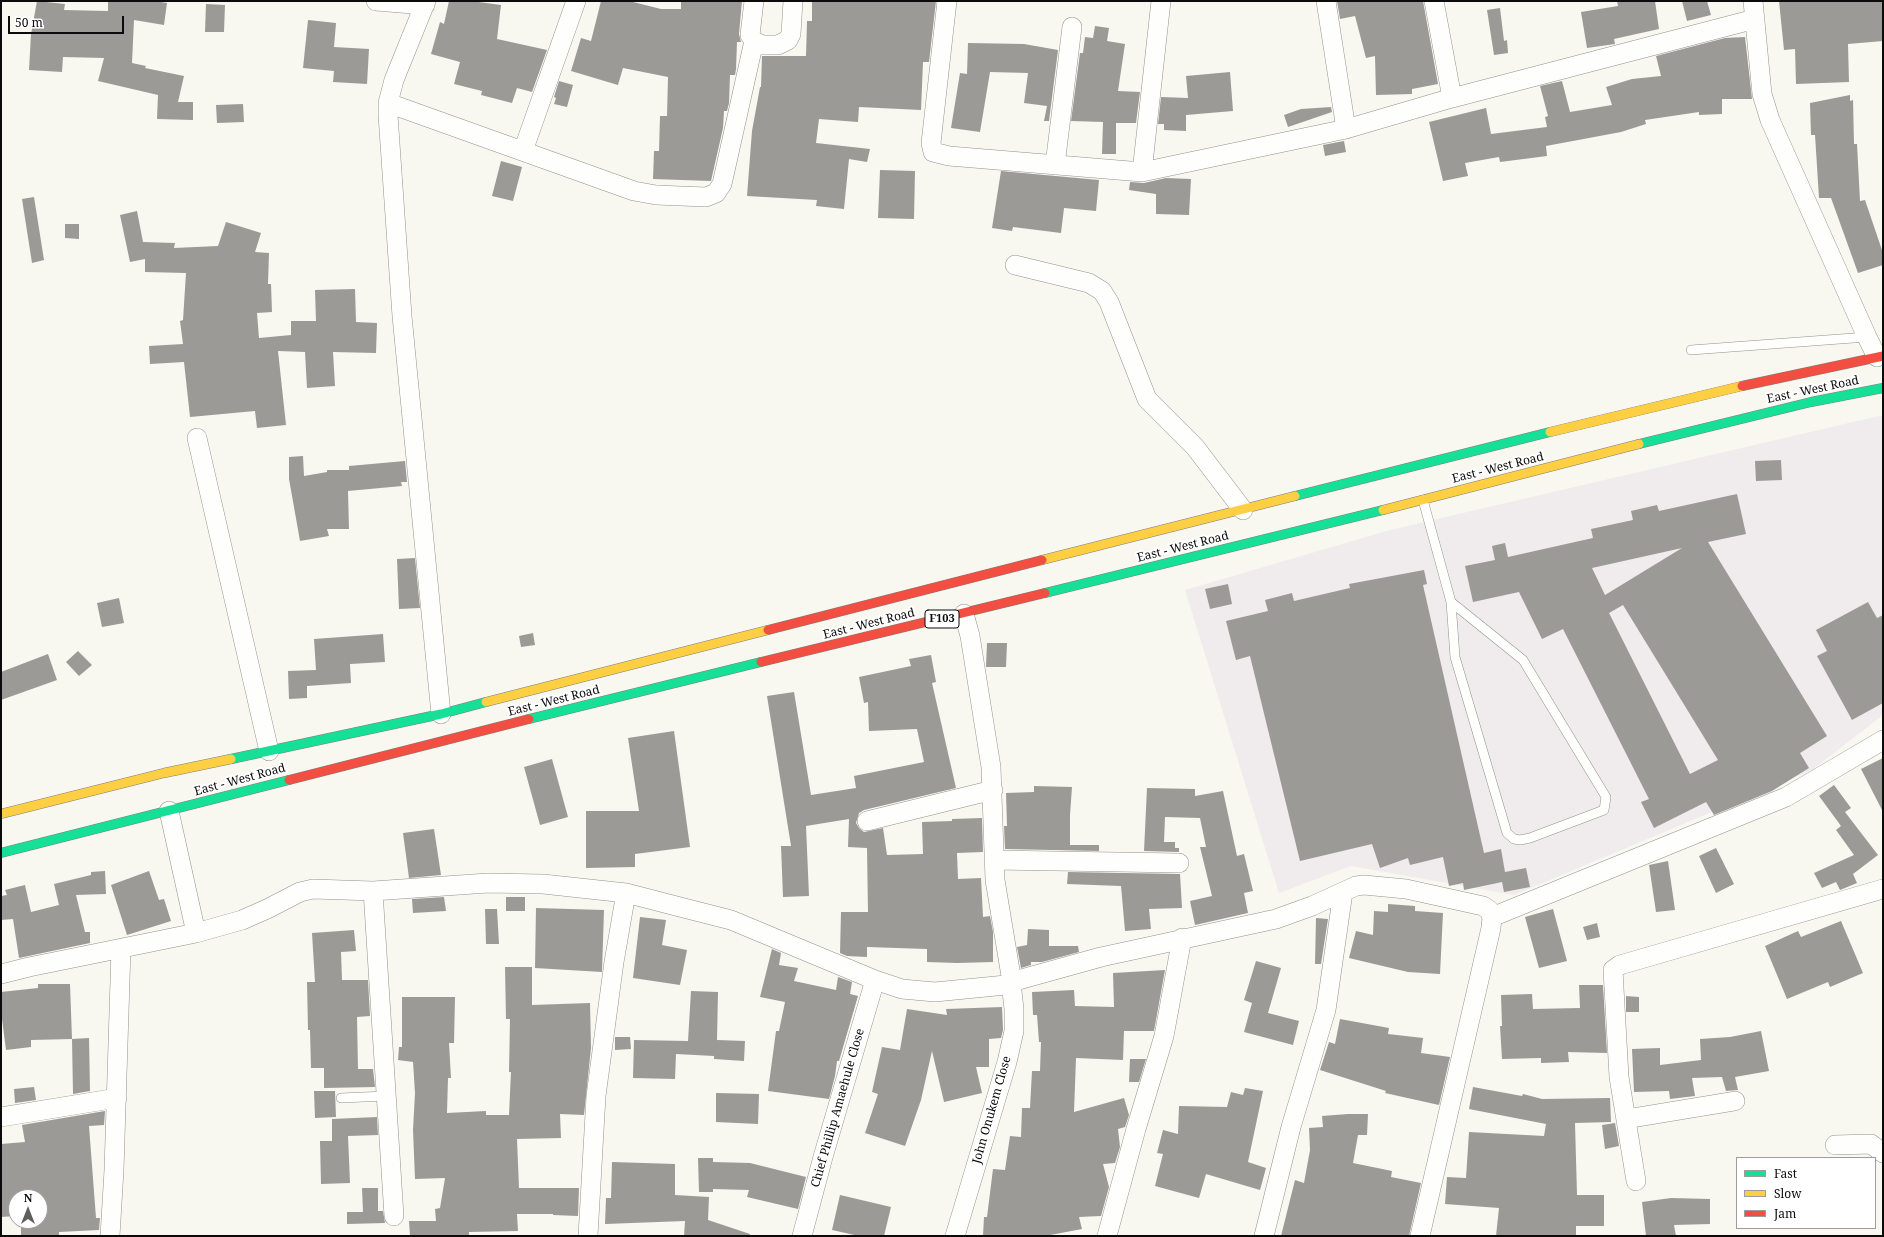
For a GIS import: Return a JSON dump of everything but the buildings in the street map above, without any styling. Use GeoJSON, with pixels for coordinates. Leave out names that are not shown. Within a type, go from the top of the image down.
{"type":"FeatureCollection","features":[{"type":"Feature","properties":{"kind":"main road","name":"East - West Road"},"geometry":{"type":"LineString","coordinates":[[1,814],[164,773],[441,714],[1415,465],[1699,396],[1880,357]]}},
{"type":"Feature","properties":{"kind":"main road","name":"East - West Road"},"geometry":{"type":"LineString","coordinates":[[1,853],[445,740],[964,614],[1423,500],[1699,428],[1811,402],[1883,388]]}},
{"type":"Feature","properties":{"kind":"street"},"geometry":{"type":"LineString","coordinates":[[376,1],[426,3],[394,80],[388,103],[402,316],[441,714]]}},
{"type":"Feature","properties":{"kind":"street"},"geometry":{"type":"LineString","coordinates":[[523,151],[576,1]]}},
{"type":"Feature","properties":{"kind":"street"},"geometry":{"type":"LineString","coordinates":[[754,1],[750,35],[754,41],[762,44],[784,44],[788,40],[791,34],[793,1]]}},
{"type":"Feature","properties":{"kind":"street"},"geometry":{"type":"LineString","coordinates":[[947,1],[931,143],[933,152],[949,156],[1142,172],[1346,129],[1754,10],[1762,94],[1770,120],[1867,337],[1880,357]]}},
{"type":"Feature","properties":{"kind":"street"},"geometry":{"type":"LineString","coordinates":[[1142,172],[1161,1]]}},
{"type":"Feature","properties":{"kind":"street"},"geometry":{"type":"LineString","coordinates":[[1326,1],[1346,129]]}},
{"type":"Feature","properties":{"kind":"street"},"geometry":{"type":"LineString","coordinates":[[1434,1],[1452,98]]}},
{"type":"Feature","properties":{"kind":"street"},"geometry":{"type":"LineString","coordinates":[[1054,165],[1072,27]]}},
{"type":"Feature","properties":{"kind":"street"},"geometry":{"type":"LineString","coordinates":[[388,103],[634,191],[656,195],[706,197],[716,192],[722,184],[754,41]]}},
{"type":"Feature","properties":{"kind":"street"},"geometry":{"type":"LineString","coordinates":[[1015,265],[1089,283],[1102,291],[1108,302],[1147,399],[1196,447],[1243,510]]}},
{"type":"Feature","properties":{"kind":"street"},"geometry":{"type":"LineString","coordinates":[[197,438],[269,751]]}},
{"type":"Feature","properties":{"kind":"street","name":"John Onukem Close"},"geometry":{"type":"LineString","coordinates":[[955,1236],[1007,1062],[1014,1031],[1014,1009],[1010,982],[1011,976],[995,880],[992,767],[970,636],[964,614]]}},
{"type":"Feature","properties":{"kind":"street"},"geometry":{"type":"LineString","coordinates":[[1492,916],[1786,797],[1883,740]]}},
{"type":"Feature","properties":{"kind":"street"},"geometry":{"type":"LineString","coordinates":[[867,821],[993,790]]}},
{"type":"Feature","properties":{"kind":"street"},"geometry":{"type":"LineString","coordinates":[[169,811],[196,934]]}},
{"type":"Feature","properties":{"kind":"street"},"geometry":{"type":"LineString","coordinates":[[994,860],[1179,863]]}},
{"type":"Feature","properties":{"kind":"street"},"geometry":{"type":"LineString","coordinates":[[1,974],[29,966],[196,934],[242,920],[300,892],[313,889],[372,891],[488,883],[543,884],[626,893],[731,920],[876,980],[902,989],[935,992],[1006,985],[1010,982],[1101,957],[1182,938],[1276,919],[1356,886],[1364,885],[1406,889],[1483,906],[1489,910],[1492,916],[1489,936],[1420,1236]]}},
{"type":"Feature","properties":{"kind":"street"},"geometry":{"type":"LineString","coordinates":[[1636,1181],[1619,1069],[1613,970],[1616,967],[1883,889]]}},
{"type":"Feature","properties":{"kind":"street"},"geometry":{"type":"LineString","coordinates":[[372,891],[394,1216]]}},
{"type":"Feature","properties":{"kind":"street"},"geometry":{"type":"LineString","coordinates":[[1264,1236],[1291,1127],[1326,1010],[1343,892]]}},
{"type":"Feature","properties":{"kind":"street"},"geometry":{"type":"LineString","coordinates":[[588,1236],[596,1096],[614,962],[626,893]]}},
{"type":"Feature","properties":{"kind":"street"},"geometry":{"type":"LineString","coordinates":[[1107,1236],[1164,1036],[1182,938]]}},
{"type":"Feature","properties":{"kind":"street"},"geometry":{"type":"LineString","coordinates":[[110,1236],[117,1098],[121,949]]}},
{"type":"Feature","properties":{"kind":"street","name":"Chief Phillip Amaehule Close"},"geometry":{"type":"LineString","coordinates":[[802,1236],[823,1157],[876,980]]}},
{"type":"Feature","properties":{"kind":"street"},"geometry":{"type":"LineString","coordinates":[[1,1117],[117,1098]]}},
{"type":"Feature","properties":{"kind":"street"},"geometry":{"type":"LineString","coordinates":[[1626,1119],[1735,1101]]}},
{"type":"Feature","properties":{"kind":"street"},"geometry":{"type":"LineString","coordinates":[[1834,1145],[1870,1144],[1883,1153]]}},
{"type":"Feature","properties":{"kind":"lane"},"geometry":{"type":"LineString","coordinates":[[1692,350],[1867,337]]}},
{"type":"Feature","properties":{"kind":"lane"},"geometry":{"type":"LineString","coordinates":[[1423,500],[1452,602],[1455,657],[1507,833],[1514,839],[1520,840],[1530,838],[1604,810],[1606,797],[1524,660],[1452,602]]}},
{"type":"Feature","properties":{"kind":"lane"},"geometry":{"type":"LineString","coordinates":[[341,1098],[386,1096]]}},
{"type":"Feature","properties":{"kind":"shaded area"},"geometry":{"type":"Polygon","coordinates":[[[1883,415],[1883,715],[1812,770],[1514,895],[1351,866],[1279,893],[1185,590],[1390,530],[1883,415]]]}},
{"type":"Feature","properties":{"kind":"traffic: fast"},"geometry":{"type":"LineString","coordinates":[[1639,444],[1811,402],[1883,388]]}},
{"type":"Feature","properties":{"kind":"traffic: fast"},"geometry":{"type":"LineString","coordinates":[[1295,496],[1550,432]]}},
{"type":"Feature","properties":{"kind":"traffic: fast"},"geometry":{"type":"LineString","coordinates":[[1045,593],[1383,510]]}},
{"type":"Feature","properties":{"kind":"traffic: fast"},"geometry":{"type":"LineString","coordinates":[[529,719],[761,662]]}},
{"type":"Feature","properties":{"kind":"traffic: fast"},"geometry":{"type":"LineString","coordinates":[[231,759],[441,714],[486,702]]}},
{"type":"Feature","properties":{"kind":"traffic: fast"},"geometry":{"type":"LineString","coordinates":[[1,853],[289,780]]}},
{"type":"Feature","properties":{"kind":"traffic: slow"},"geometry":{"type":"LineString","coordinates":[[1550,432],[1742,386]]}},
{"type":"Feature","properties":{"kind":"traffic: slow"},"geometry":{"type":"LineString","coordinates":[[1383,510],[1639,444]]}},
{"type":"Feature","properties":{"kind":"traffic: slow"},"geometry":{"type":"LineString","coordinates":[[1042,560],[1295,496]]}},
{"type":"Feature","properties":{"kind":"traffic: slow"},"geometry":{"type":"LineString","coordinates":[[486,702],[768,630]]}},
{"type":"Feature","properties":{"kind":"traffic: slow"},"geometry":{"type":"LineString","coordinates":[[1,814],[164,773],[231,759]]}},
{"type":"Feature","properties":{"kind":"traffic: jam"},"geometry":{"type":"LineString","coordinates":[[1742,386],[1883,356]]}},
{"type":"Feature","properties":{"kind":"traffic: jam"},"geometry":{"type":"LineString","coordinates":[[768,630],[1042,560]]}},
{"type":"Feature","properties":{"kind":"traffic: jam"},"geometry":{"type":"LineString","coordinates":[[761,662],[1045,593]]}},
{"type":"Feature","properties":{"kind":"traffic: jam"},"geometry":{"type":"LineString","coordinates":[[289,780],[529,719]]}}]}
